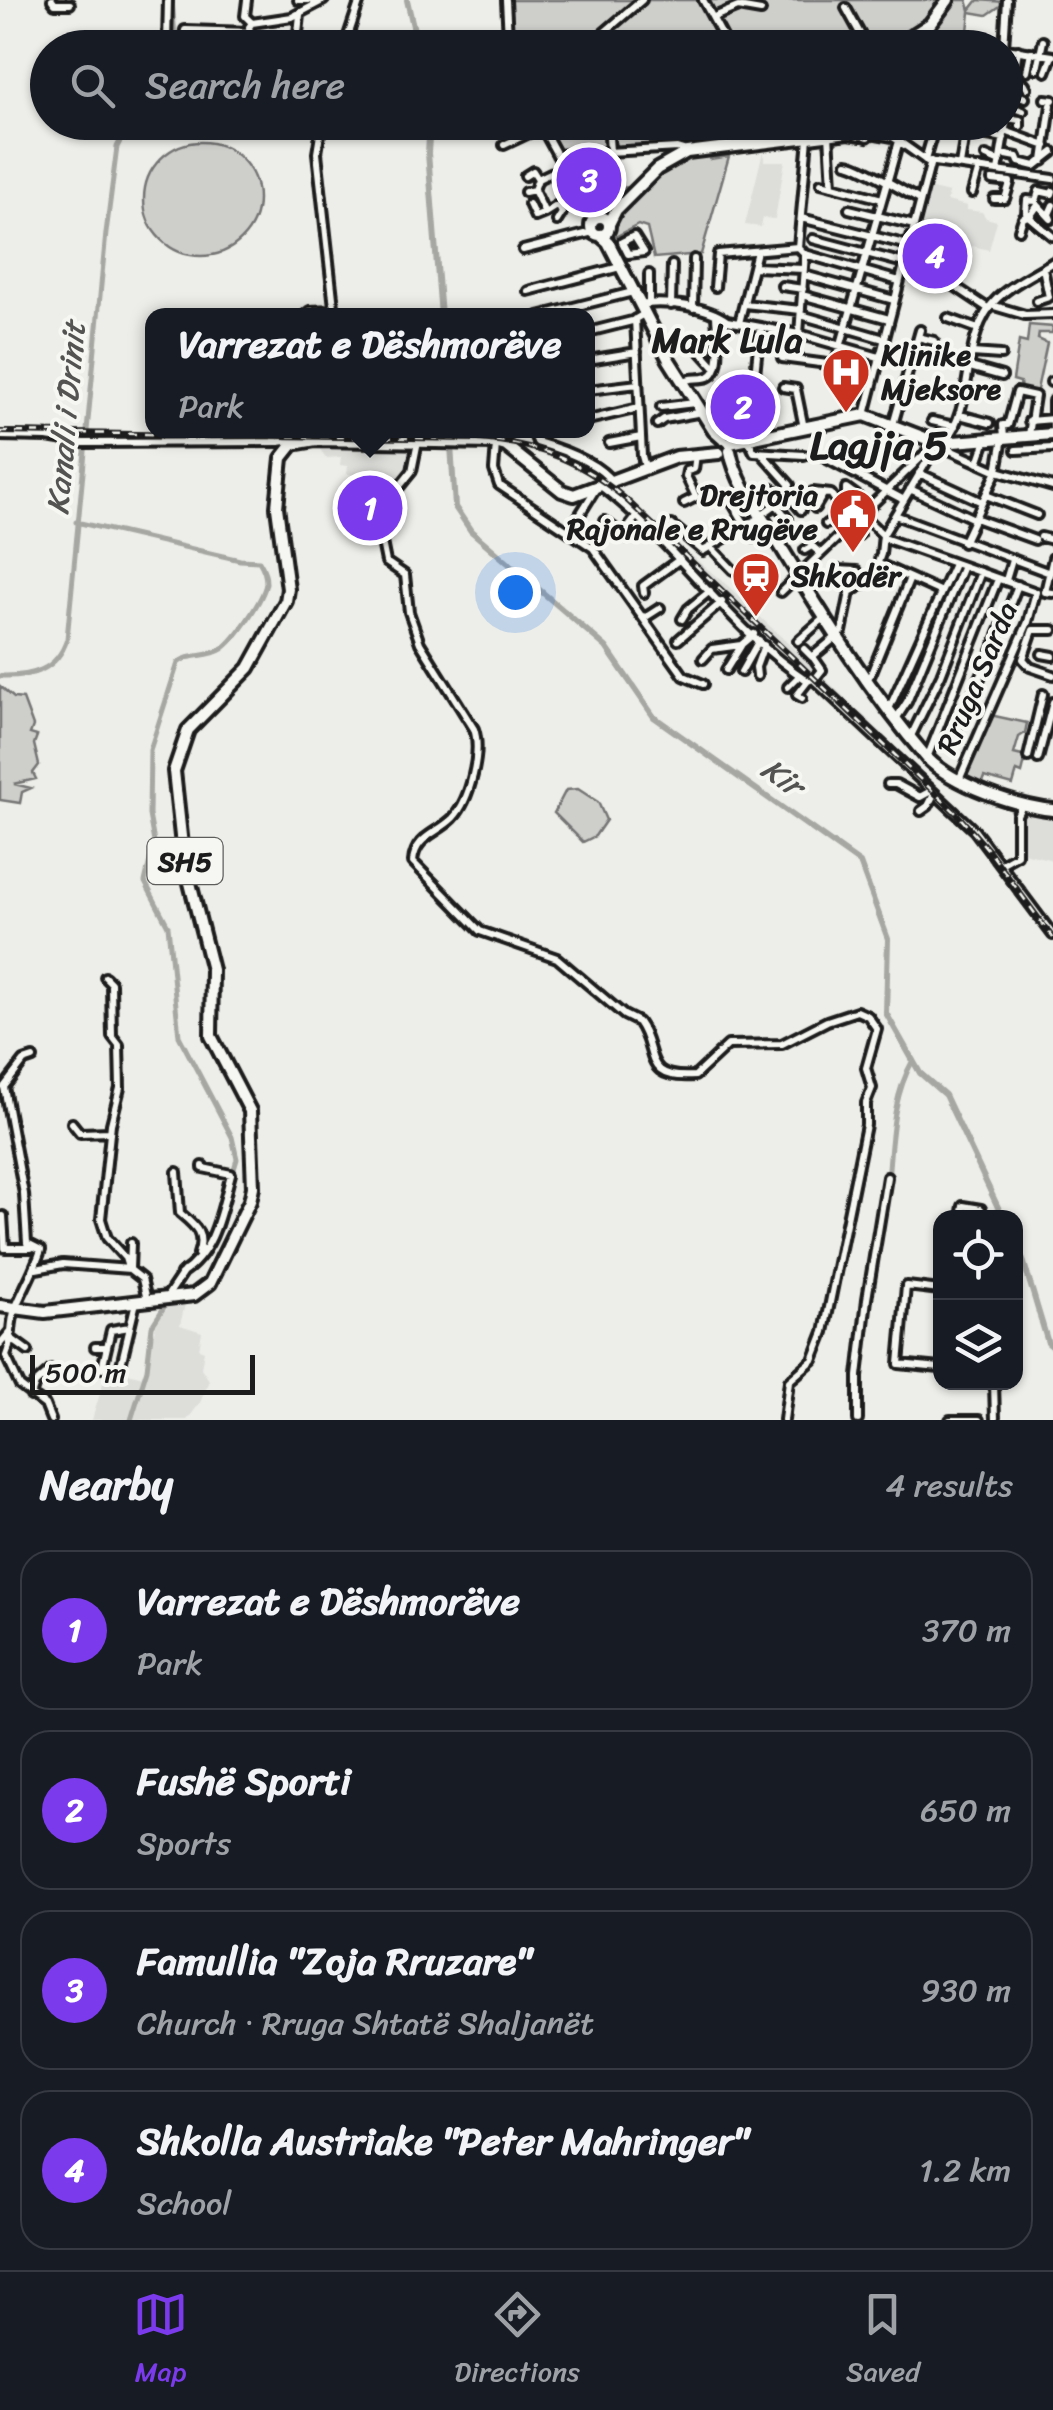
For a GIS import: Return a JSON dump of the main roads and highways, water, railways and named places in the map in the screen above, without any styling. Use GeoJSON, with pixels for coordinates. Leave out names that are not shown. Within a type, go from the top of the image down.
{"type":"FeatureCollection","features":[{"type":"Feature","properties":{"kind":"main road"},"geometry":{"type":"LineString","coordinates":[[921,30],[948,0]]}},
{"type":"Feature","properties":{"kind":"main road"},"geometry":{"type":"LineString","coordinates":[[775,140],[688,152],[657,169],[604,229],[641,310],[683,382],[836,638],[892,715],[944,773],[1023,803],[1053,810]]}},
{"type":"Feature","properties":{"kind":"main road"},"geometry":{"type":"LineString","coordinates":[[723,446],[865,414],[944,441],[1053,430]]}},
{"type":"Feature","properties":{"kind":"main road","name":"SH5"},"geometry":{"type":"LineString","coordinates":[[0,1306],[45,1312],[197,1293],[208,1285],[249,1204],[253,1187],[250,1111],[211,1036],[212,975],[184,855],[174,771],[188,730],[249,668],[288,598],[276,507],[282,458],[291,444],[316,440],[496,443],[510,449],[565,493],[579,495],[723,446]]}},
{"type":"Feature","properties":{"kind":"waterway","name":"Kanali i Drinit"},"geometry":{"type":"LineString","coordinates":[[172,0],[174,30]]}},
{"type":"Feature","properties":{"kind":"waterway","name":"Kir"},"geometry":{"type":"LineString","coordinates":[[407,0],[414,30]]}},
{"type":"Feature","properties":{"kind":"waterway","name":"Kanali i Drinit"},"geometry":{"type":"LineString","coordinates":[[0,676],[41,670],[57,658],[67,639],[106,233],[121,140]]}},
{"type":"Feature","properties":{"kind":"waterway","name":"Kir"},"geometry":{"type":"LineString","coordinates":[[429,140],[440,308]]}},
{"type":"Feature","properties":{"kind":"waterway","name":"Kir"},"geometry":{"type":"LineString","coordinates":[[451,438],[455,507],[471,531],[606,647],[654,717],[860,863],[888,939],[886,1013],[920,1073],[945,1095],[999,1210]]}},
{"type":"Feature","properties":{"kind":"waterway"},"geometry":{"type":"LineString","coordinates":[[76,522],[259,561],[265,574],[260,599],[228,644],[217,652],[178,663],[150,750],[149,815],[154,842],[145,882],[168,926],[179,1036],[232,1137],[237,1159],[232,1176]]}},
{"type":"Feature","properties":{"kind":"waterway"},"geometry":{"type":"LineString","coordinates":[[888,1179],[897,1104],[913,1060]]}},
{"type":"Feature","properties":{"kind":"waterway"},"geometry":{"type":"LineString","coordinates":[[210,1246],[221,1228],[229,1191]]}},
{"type":"Feature","properties":{"kind":"waterway","name":"Kir"},"geometry":{"type":"LineString","coordinates":[[1023,1261],[1048,1343],[1053,1347]]}},
{"type":"Feature","properties":{"kind":"waterway"},"geometry":{"type":"LineString","coordinates":[[131,1420],[147,1369],[152,1326],[194,1267]]}},
{"type":"Feature","properties":{"kind":"waterway"},"geometry":{"type":"LineString","coordinates":[[867,1323],[870,1299]]}},
{"type":"Feature","properties":{"kind":"railway"},"geometry":{"type":"LineString","coordinates":[[0,432],[145,434]]}},
{"type":"Feature","properties":{"kind":"railway"},"geometry":{"type":"LineString","coordinates":[[410,438],[500,441],[540,450],[578,466],[613,489],[956,813],[1053,938]]}},
{"type":"Feature","properties":{"kind":"place","name":"Famullia \"Zoja Rruzare\""},"geometry":{"type":"Point","coordinates":[589,180]}},
{"type":"Feature","properties":{"kind":"place","name":"Shkolla Austriake \"Peter Mahringer\""},"geometry":{"type":"Point","coordinates":[935,256]}},
{"type":"Feature","properties":{"kind":"place","name":"Fushë Sporti"},"geometry":{"type":"Point","coordinates":[743,407]}},
{"type":"Feature","properties":{"kind":"place","name":"Klinike Mjeksore"},"geometry":{"type":"Point","coordinates":[846,414]}},
{"type":"Feature","properties":{"kind":"place","name":"Varrezat e Dëshmorëve"},"geometry":{"type":"Point","coordinates":[370,508]}},
{"type":"Feature","properties":{"kind":"place","name":"Drejtoria Rajonale e Rrugëve"},"geometry":{"type":"Point","coordinates":[853,554]}},
{"type":"Feature","properties":{"kind":"place","name":"Shkodër"},"geometry":{"type":"Point","coordinates":[756,618]}},
{"type":"Feature","properties":{"kind":"district","name":"Mark Lula"},"geometry":{"type":"Point","coordinates":[727,340]}},
{"type":"Feature","properties":{"kind":"district","name":"Lagjja 5"},"geometry":{"type":"Point","coordinates":[879,445]}}]}
